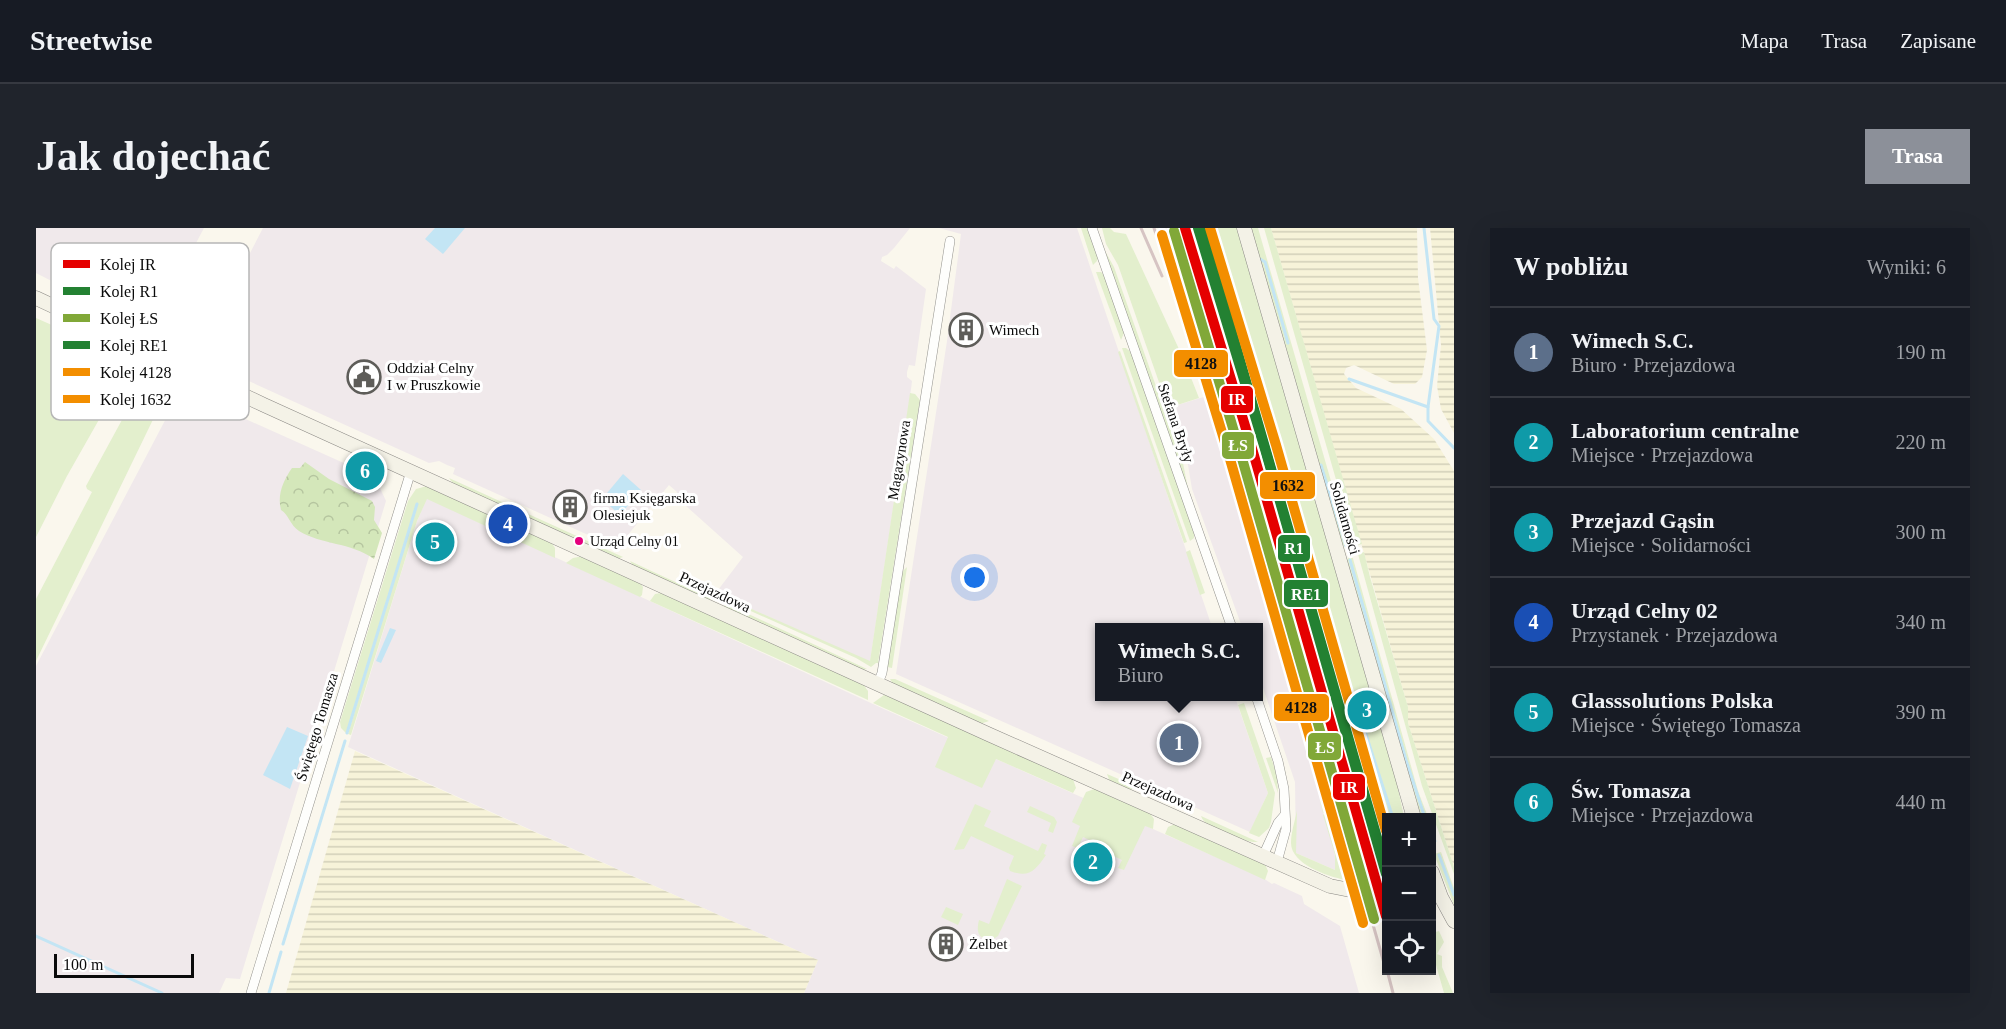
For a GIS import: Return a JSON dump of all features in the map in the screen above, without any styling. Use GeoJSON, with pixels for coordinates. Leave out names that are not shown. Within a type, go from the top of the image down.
{"type":"FeatureCollection","features":[{"type":"Feature","properties":{"kind":"street","name":"Stefana Bryły"},"geometry":{"type":"LineString","coordinates":[[1092,228],[1231,623]]}},
{"type":"Feature","properties":{"kind":"street","name":"Solidarności"},"geometry":{"type":"LineString","coordinates":[[1244,228],[1413,813]]}},
{"type":"Feature","properties":{"kind":"street","name":"Magazynowa"},"geometry":{"type":"LineString","coordinates":[[878,683],[882,673],[951,241]]}},
{"type":"Feature","properties":{"kind":"street","name":"Przejazdowa"},"geometry":{"type":"LineString","coordinates":[[36,298],[51,305]]}},
{"type":"Feature","properties":{"kind":"street","name":"Przejazdowa"},"geometry":{"type":"LineString","coordinates":[[249,398],[1263,856],[1342,890],[1360,891],[1382,887]]}},
{"type":"Feature","properties":{"kind":"street","name":"Świętego Tomasza"},"geometry":{"type":"LineString","coordinates":[[251,993],[411,471]]}},
{"type":"Feature","properties":{"kind":"street"},"geometry":{"type":"LineString","coordinates":[[1258,701],[1282,775],[1285,797],[1286,829],[1277,862]]}},
{"type":"Feature","properties":{"kind":"street"},"geometry":{"type":"LineString","coordinates":[[1263,856],[1278,823],[1284,816]]}},
{"type":"Feature","properties":{"kind":"street"},"geometry":{"type":"LineString","coordinates":[[1436,884],[1454,921]]}},
{"type":"Feature","properties":{"kind":"shaded area"},"geometry":{"type":"Polygon","coordinates":[[[36,228],[204,228],[196,243],[51,243],[51,281],[36,273],[36,228]]]}},
{"type":"Feature","properties":{"kind":"shaded area"},"geometry":{"type":"Polygon","coordinates":[[[263,228],[910,228],[894,248],[882,257],[881,261],[894,269],[896,266],[926,289],[915,366],[909,365],[907,372],[907,377],[912,381],[911,389],[870,662],[729,599],[727,594],[718,590],[743,557],[676,497],[677,492],[669,485],[617,548],[453,474],[455,468],[439,461],[429,463],[249,381],[249,255],[263,228]]]}},
{"type":"Feature","properties":{"kind":"shaded area"},"geometry":{"type":"Polygon","coordinates":[[[939,228],[1077,228],[1211,623],[1095,623],[1095,701],[1236,701],[1268,793],[1250,832],[896,674],[961,234],[939,228]]]}},
{"type":"Feature","properties":{"kind":"shaded area"},"geometry":{"type":"Polygon","coordinates":[[[1271,228],[1417,228],[1418,278],[1427,350],[1422,377],[1415,384],[1394,384],[1354,365],[1346,368],[1344,374],[1356,388],[1401,409],[1434,439],[1454,471],[1454,867],[1408,723],[1408,707],[1271,228]]]}},
{"type":"Feature","properties":{"kind":"shaded area"},"geometry":{"type":"Polygon","coordinates":[[[1430,228],[1454,228],[1454,433],[1441,409],[1437,386],[1441,345],[1430,228]]]}},
{"type":"Feature","properties":{"kind":"shaded area"},"geometry":{"type":"Polygon","coordinates":[[[1210,395],[1230,457],[1328,799],[1320,801],[1335,855],[1335,870],[1296,853],[1295,782],[1263,688],[1263,623],[1241,623],[1192,489],[1188,465],[1168,408],[1210,395]]]}},
{"type":"Feature","properties":{"kind":"shaded area"},"geometry":{"type":"Polygon","coordinates":[[[165,420],[248,420],[375,477],[386,501],[240,979],[226,978],[219,993],[36,993],[36,666],[165,420]]]}},
{"type":"Feature","properties":{"kind":"shaded area"},"geometry":{"type":"Polygon","coordinates":[[[427,498],[886,710],[1302,896],[1304,904],[1340,926],[1359,993],[804,993],[818,960],[348,747],[417,521],[427,498]]]}},
{"type":"Feature","properties":{"kind":"shaded area"},"geometry":{"type":"Polygon","coordinates":[[[355,751],[818,960],[804,993],[286,993],[355,751]]]}},
{"type":"Feature","properties":{"kind":"green space"},"geometry":{"type":"Polygon","coordinates":[[[1081,228],[1088,228],[1098,257],[1093,265],[1081,228]]]}},
{"type":"Feature","properties":{"kind":"green space"},"geometry":{"type":"Polygon","coordinates":[[[1102,228],[1110,228],[1114,232],[1126,234],[1199,398],[1168,408],[1118,265],[1106,244],[1102,228]]]}},
{"type":"Feature","properties":{"kind":"green space"},"geometry":{"type":"Polygon","coordinates":[[[1213,228],[1238,228],[1395,774],[1403,813],[1388,813],[1348,694],[1213,228]]]}},
{"type":"Feature","properties":{"kind":"green space"},"geometry":{"type":"Polygon","coordinates":[[[1249,228],[1258,228],[1350,547],[1341,545],[1249,228]]]}},
{"type":"Feature","properties":{"kind":"green space"},"geometry":{"type":"Polygon","coordinates":[[[1264,228],[1271,228],[1362,544],[1355,546],[1264,228]]]}},
{"type":"Feature","properties":{"kind":"green space"},"geometry":{"type":"Polygon","coordinates":[[[1105,251],[1114,267],[1183,463],[1189,494],[1105,251]]]}},
{"type":"Feature","properties":{"kind":"green space"},"geometry":{"type":"Polygon","coordinates":[[[1096,272],[1104,275],[1124,333],[1121,340],[1096,272]]]}},
{"type":"Feature","properties":{"kind":"green space"},"geometry":{"type":"Polygon","coordinates":[[[36,318],[51,325],[51,420],[99,420],[36,537],[36,318]]]}},
{"type":"Feature","properties":{"kind":"green space"},"geometry":{"type":"Polygon","coordinates":[[[1122,348],[1131,352],[1194,533],[1194,538],[1190,541],[1122,348]]]}},
{"type":"Feature","properties":{"kind":"green space"},"geometry":{"type":"Polygon","coordinates":[[[1120,351],[1187,542],[1184,543],[1118,352],[1120,351]]]}},
{"type":"Feature","properties":{"kind":"green space"},"geometry":{"type":"Polygon","coordinates":[[[910,393],[915,394],[920,400],[878,663],[871,667],[856,658],[724,599],[727,594],[729,599],[870,661],[910,393]]]}},
{"type":"Feature","properties":{"kind":"green space"},"geometry":{"type":"Polygon","coordinates":[[[122,420],[153,420],[36,661],[36,599],[92,492],[86,486],[122,420]]]}},
{"type":"Feature","properties":{"kind":"green space"},"geometry":{"type":"Polygon","coordinates":[[[305,462],[329,479],[372,501],[375,507],[374,520],[382,533],[374,559],[355,549],[308,536],[299,531],[281,510],[280,494],[286,478],[292,468],[300,468],[305,462]]]}},
{"type":"Feature","properties":{"kind":"green space"},"geometry":{"type":"Polygon","coordinates":[[[449,478],[623,557],[617,559],[455,486],[449,478]]]}},
{"type":"Feature","properties":{"kind":"green space"},"geometry":{"type":"Polygon","coordinates":[[[427,486],[507,520],[505,525],[511,527],[513,523],[551,542],[555,548],[555,558],[427,499],[417,521],[351,735],[348,734],[417,504],[346,733],[341,728],[340,722],[408,501],[416,489],[427,486]]]}},
{"type":"Feature","properties":{"kind":"green space"},"geometry":{"type":"Polygon","coordinates":[[[1190,550],[1205,593],[1200,595],[1186,552],[1190,550]]]}},
{"type":"Feature","properties":{"kind":"green space"},"geometry":{"type":"Polygon","coordinates":[[[1364,552],[1408,707],[1408,723],[1454,867],[1454,874],[1436,824],[1436,813],[1432,813],[1422,786],[1358,554],[1364,552]]]}},
{"type":"Feature","properties":{"kind":"green space"},"geometry":{"type":"Polygon","coordinates":[[[1352,555],[1418,791],[1426,813],[1419,813],[1412,796],[1346,564],[1352,555]]]}},
{"type":"Feature","properties":{"kind":"green space"},"geometry":{"type":"Polygon","coordinates":[[[583,556],[640,583],[643,587],[642,595],[640,597],[566,563],[573,558],[583,556]]]}},
{"type":"Feature","properties":{"kind":"green space"},"geometry":{"type":"Polygon","coordinates":[[[630,561],[712,599],[708,600],[633,566],[630,561]]]}},
{"type":"Feature","properties":{"kind":"green space"},"geometry":{"type":"Polygon","coordinates":[[[907,567],[892,668],[887,667],[902,572],[907,567]]]}},
{"type":"Feature","properties":{"kind":"green space"},"geometry":{"type":"Polygon","coordinates":[[[667,593],[863,684],[868,691],[868,700],[650,601],[655,594],[667,593]]]}},
{"type":"Feature","properties":{"kind":"green space"},"geometry":{"type":"Polygon","coordinates":[[[724,605],[742,611],[867,669],[861,670],[726,609],[724,605]]]}},
{"type":"Feature","properties":{"kind":"green space"},"geometry":{"type":"Polygon","coordinates":[[[890,679],[895,679],[989,721],[977,723],[893,684],[890,679]]]}},
{"type":"Feature","properties":{"kind":"green space"},"geometry":{"type":"Polygon","coordinates":[[[884,695],[891,696],[1073,779],[1076,788],[1073,793],[996,759],[982,788],[935,767],[948,737],[873,703],[884,695]]]}},
{"type":"Feature","properties":{"kind":"green space"},"geometry":{"type":"Polygon","coordinates":[[[1244,703],[1275,793],[1269,828],[1259,837],[1249,833],[1268,793],[1238,705],[1244,703]]]}},
{"type":"Feature","properties":{"kind":"green space"},"geometry":{"type":"Polygon","coordinates":[[[1271,757],[1277,776],[1278,793],[1266,758],[1271,757]]]}},
{"type":"Feature","properties":{"kind":"green space"},"geometry":{"type":"Polygon","coordinates":[[[1107,774],[1137,787],[1128,790],[1110,782],[1107,774]]]}},
{"type":"Feature","properties":{"kind":"green space"},"geometry":{"type":"Polygon","coordinates":[[[1097,788],[1147,809],[1154,819],[1153,829],[1145,826],[1124,870],[1118,868],[1122,860],[1105,852],[1106,848],[1083,837],[1078,848],[1072,846],[1080,826],[1072,822],[1086,792],[1097,788]]]}},
{"type":"Feature","properties":{"kind":"green space"},"geometry":{"type":"Polygon","coordinates":[[[1326,799],[1338,844],[1342,845],[1346,858],[1351,857],[1358,881],[1348,880],[1347,872],[1353,870],[1349,861],[1341,863],[1345,880],[1311,868],[1297,857],[1293,850],[1291,839],[1297,810],[1296,853],[1335,870],[1335,855],[1323,815],[1326,813],[1323,813],[1320,801],[1326,799]]]}},
{"type":"Feature","properties":{"kind":"green space"},"geometry":{"type":"Polygon","coordinates":[[[975,804],[991,811],[984,826],[1038,851],[1042,843],[1047,845],[1044,854],[1046,855],[1035,869],[1022,874],[1010,871],[1014,856],[971,836],[964,849],[954,850],[975,804]]]}},
{"type":"Feature","properties":{"kind":"green space"},"geometry":{"type":"Polygon","coordinates":[[[1030,806],[1054,817],[1057,822],[1053,833],[1048,831],[1051,823],[1027,812],[1030,806]]]}},
{"type":"Feature","properties":{"kind":"green space"},"geometry":{"type":"Polygon","coordinates":[[[1201,816],[1258,842],[1217,831],[1201,816]]]}},
{"type":"Feature","properties":{"kind":"green space"},"geometry":{"type":"Polygon","coordinates":[[[1175,824],[1264,862],[1268,871],[1265,880],[1165,834],[1168,827],[1175,824]]]}},
{"type":"Feature","properties":{"kind":"green space"},"geometry":{"type":"Polygon","coordinates":[[[1441,852],[1454,888],[1454,905],[1436,859],[1436,853],[1441,852]]]}},
{"type":"Feature","properties":{"kind":"green space"},"geometry":{"type":"Polygon","coordinates":[[[1007,879],[1022,886],[998,936],[992,940],[984,939],[978,932],[979,920],[989,924],[1007,879]]]}},
{"type":"Feature","properties":{"kind":"green space"},"geometry":{"type":"Polygon","coordinates":[[[946,907],[963,914],[958,925],[941,917],[946,907]]]}},
{"type":"Feature","properties":{"kind":"green space"},"geometry":{"type":"Polygon","coordinates":[[[1439,931],[1444,942],[1437,954],[1442,956],[1442,967],[1453,993],[1444,993],[1436,965],[1436,932],[1439,931]]]}},
{"type":"Feature","properties":{"kind":"water"},"geometry":{"type":"Polygon","coordinates":[[[435,228],[465,228],[443,254],[425,239],[435,228]]]}},
{"type":"Feature","properties":{"kind":"water"},"geometry":{"type":"Polygon","coordinates":[[[623,474],[641,490],[620,515],[602,499],[623,474]]]}},
{"type":"Feature","properties":{"kind":"water"},"geometry":{"type":"Polygon","coordinates":[[[390,628],[396,630],[381,663],[376,661],[390,628]]]}},
{"type":"Feature","properties":{"kind":"water"},"geometry":{"type":"Polygon","coordinates":[[[287,727],[308,736],[290,789],[263,775],[287,727]]]}},
{"type":"Feature","properties":{"kind":"waterway"},"geometry":{"type":"LineString","coordinates":[[1215,228],[1330,623],[1357,705]]}},
{"type":"Feature","properties":{"kind":"waterway"},"geometry":{"type":"LineString","coordinates":[[1424,228],[1434,319],[1439,326],[1428,421],[1454,448]]}},
{"type":"Feature","properties":{"kind":"waterway"},"geometry":{"type":"LineString","coordinates":[[1260,259],[1265,262],[1288,343]]}},
{"type":"Feature","properties":{"kind":"waterway"},"geometry":{"type":"LineString","coordinates":[[1349,379],[1428,407]]}},
{"type":"Feature","properties":{"kind":"waterway"},"geometry":{"type":"LineString","coordinates":[[1321,465],[1346,546]]}},
{"type":"Feature","properties":{"kind":"waterway"},"geometry":{"type":"LineString","coordinates":[[347,733],[417,504]]}},
{"type":"Feature","properties":{"kind":"waterway"},"geometry":{"type":"LineString","coordinates":[[1350,560],[1406,760],[1423,813]]}},
{"type":"Feature","properties":{"kind":"waterway"},"geometry":{"type":"LineString","coordinates":[[1362,722],[1391,813]]}},
{"type":"Feature","properties":{"kind":"waterway"},"geometry":{"type":"LineString","coordinates":[[283,944],[345,741]]}},
{"type":"Feature","properties":{"kind":"waterway"},"geometry":{"type":"LineString","coordinates":[[1439,855],[1454,895]]}},
{"type":"Feature","properties":{"kind":"waterway"},"geometry":{"type":"LineString","coordinates":[[36,936],[162,993]]}},
{"type":"Feature","properties":{"kind":"waterway"},"geometry":{"type":"LineString","coordinates":[[269,993],[281,952]]}},
{"type":"Feature","properties":{"kind":"railway"},"geometry":{"type":"LineString","coordinates":[[1141,228],[1162,276]]}},
{"type":"Feature","properties":{"kind":"railway"},"geometry":{"type":"LineString","coordinates":[[1154,228],[1232,432],[1382,956]]}},
{"type":"Feature","properties":{"kind":"railway"},"geometry":{"type":"LineString","coordinates":[[1388,975],[1393,993]]}},
{"type":"Feature","properties":{"kind":"rail line","name":"IR"},"geometry":{"type":"LineString","coordinates":[[1185,228],[1253,452],[1382,902]]}},
{"type":"Feature","properties":{"kind":"rail line","name":"RE1"},"geometry":{"type":"LineString","coordinates":[[1198,228],[1265,449],[1384,867]]}},
{"type":"Feature","properties":{"kind":"rail line","name":"R1"},"geometry":{"type":"LineString","coordinates":[[1202,228],[1385,867]]}},
{"type":"Feature","properties":{"kind":"rail line","name":"1632"},"geometry":{"type":"LineString","coordinates":[[1210,228],[1276,445],[1382,817]]}},
{"type":"Feature","properties":{"kind":"rail line","name":"ŁS"},"geometry":{"type":"LineString","coordinates":[[1174,231],[1241,455],[1374,919]]}},
{"type":"Feature","properties":{"kind":"rail line","name":"4128"},"geometry":{"type":"LineString","coordinates":[[1162,235],[1230,459],[1363,923]]}},
{"type":"Feature","properties":{"kind":"place","name":"Wimech"},"geometry":{"type":"Point","coordinates":[966,330]}},
{"type":"Feature","properties":{"kind":"place","name":"Oddział Celny I w Pruszkowie"},"geometry":{"type":"Point","coordinates":[364,377]}},
{"type":"Feature","properties":{"kind":"place","name":"Św. Tomasza"},"geometry":{"type":"Point","coordinates":[365,471]}},
{"type":"Feature","properties":{"kind":"place","name":"firma Księgarska Olesiejuk"},"geometry":{"type":"Point","coordinates":[570,507]}},
{"type":"Feature","properties":{"kind":"place","name":"Urząd Celny 02"},"geometry":{"type":"Point","coordinates":[508,524]}},
{"type":"Feature","properties":{"kind":"place","name":"Urząd Celny 01"},"geometry":{"type":"Point","coordinates":[579,541]}},
{"type":"Feature","properties":{"kind":"place","name":"Glasssolutions Polska"},"geometry":{"type":"Point","coordinates":[435,542]}},
{"type":"Feature","properties":{"kind":"place","name":"Przejazd Gąsin"},"geometry":{"type":"Point","coordinates":[1367,710]}},
{"type":"Feature","properties":{"kind":"place","name":"Wimech S.C."},"geometry":{"type":"Point","coordinates":[1179,743]}},
{"type":"Feature","properties":{"kind":"place","name":"Laboratorium centralne"},"geometry":{"type":"Point","coordinates":[1093,862]}},
{"type":"Feature","properties":{"kind":"place","name":"Żelbet"},"geometry":{"type":"Point","coordinates":[946,944]}}]}
